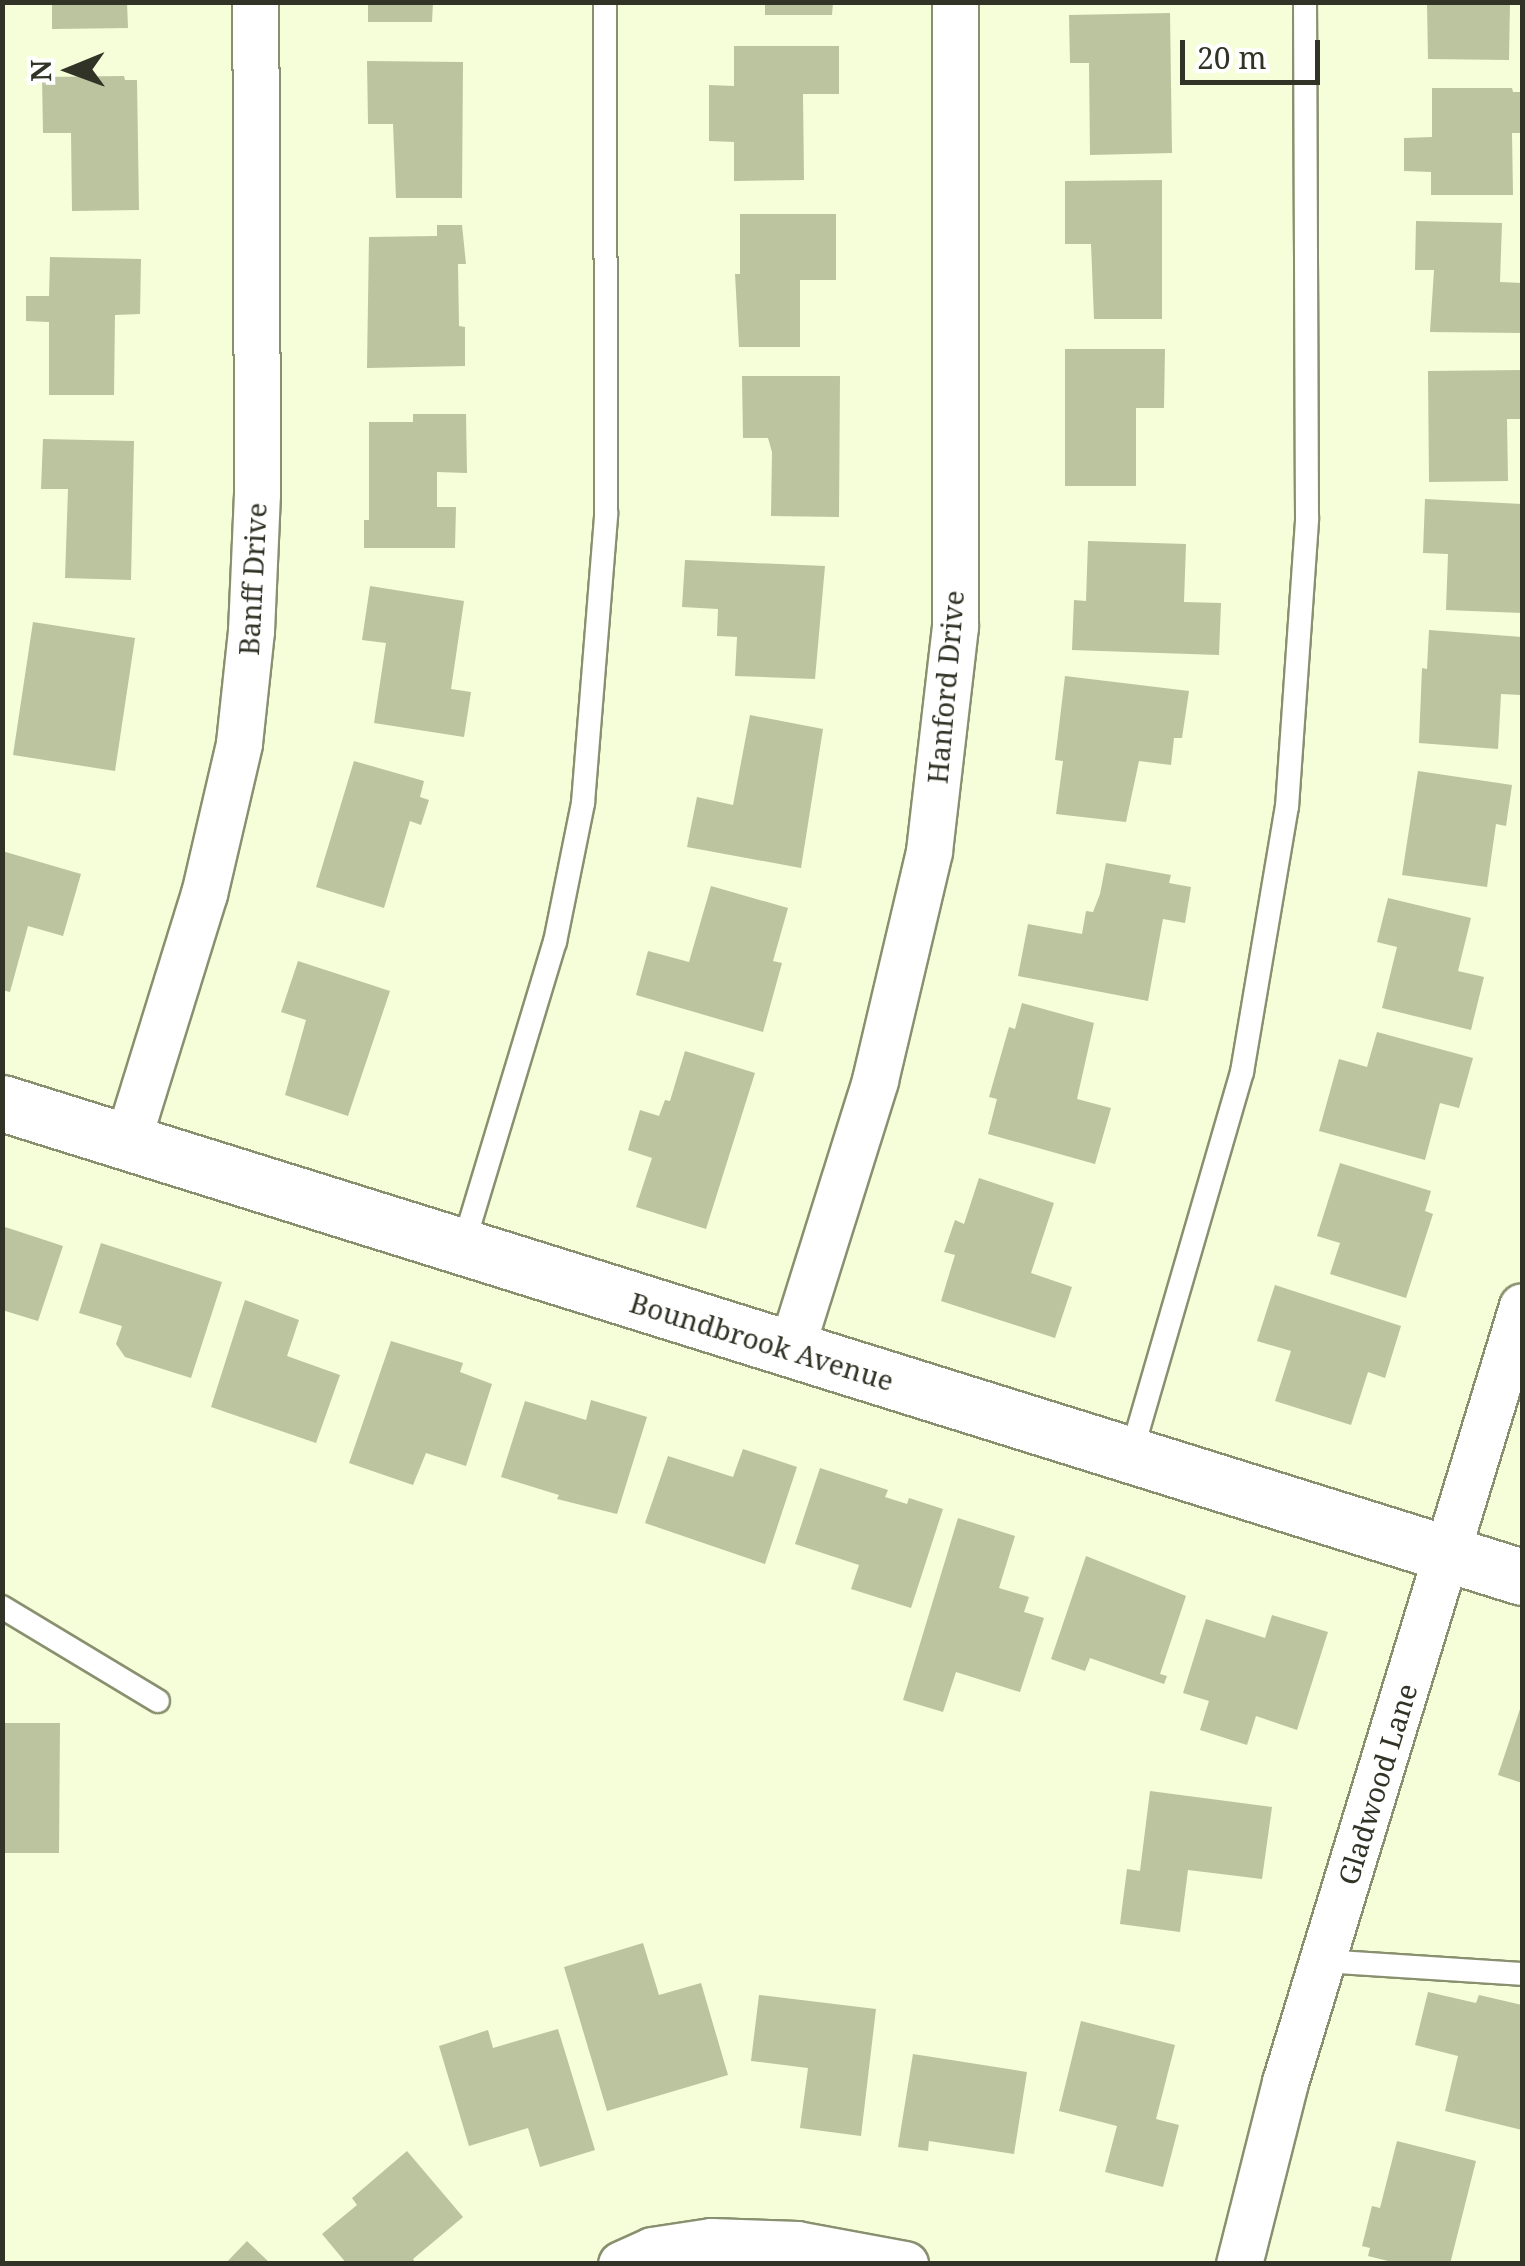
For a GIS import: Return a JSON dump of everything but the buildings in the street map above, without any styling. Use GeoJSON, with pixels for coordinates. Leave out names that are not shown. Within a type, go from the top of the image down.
{"type":"FeatureCollection","features":[{"type":"Feature","properties":{"kind":"street","name":"Banff Drive"},"geometry":{"type":"LineString","coordinates":[[128,1139],[204,894],[239,743],[252,630],[257,494],[255,2]]}},
{"type":"Feature","properties":{"kind":"street","name":"Hanford Drive"},"geometry":{"type":"LineString","coordinates":[[790,1352],[875,1080],[929,852],[955,627],[956,2]]}},
{"type":"Feature","properties":{"kind":"street","name":"Boundbrook Avenue"},"geometry":{"type":"LineString","coordinates":[[2,1102],[790,1352],[1522,1577]]}},
{"type":"Feature","properties":{"kind":"street","name":"Gladwood Lane"},"geometry":{"type":"LineString","coordinates":[[1239,2264],[1250,2205],[1322,1961],[1450,1553],[1522,1306]]}},
{"type":"Feature","properties":{"kind":"street"},"geometry":{"type":"LineString","coordinates":[[621,2264],[652,2250],[711,2242],[797,2244],[889,2262]]}},
{"type":"Feature","properties":{"kind":"lane"},"geometry":{"type":"LineString","coordinates":[[463,1246],[554,942],[583,803],[606,514],[605,2]]}},
{"type":"Feature","properties":{"kind":"lane"},"geometry":{"type":"LineString","coordinates":[[1131,1454],[1242,1072],[1287,807],[1308,518],[1305,2]]}},
{"type":"Feature","properties":{"kind":"lane"},"geometry":{"type":"LineString","coordinates":[[2,1607],[158,1701]]}},
{"type":"Feature","properties":{"kind":"lane"},"geometry":{"type":"LineString","coordinates":[[1322,1961],[1522,1974]]}}]}
